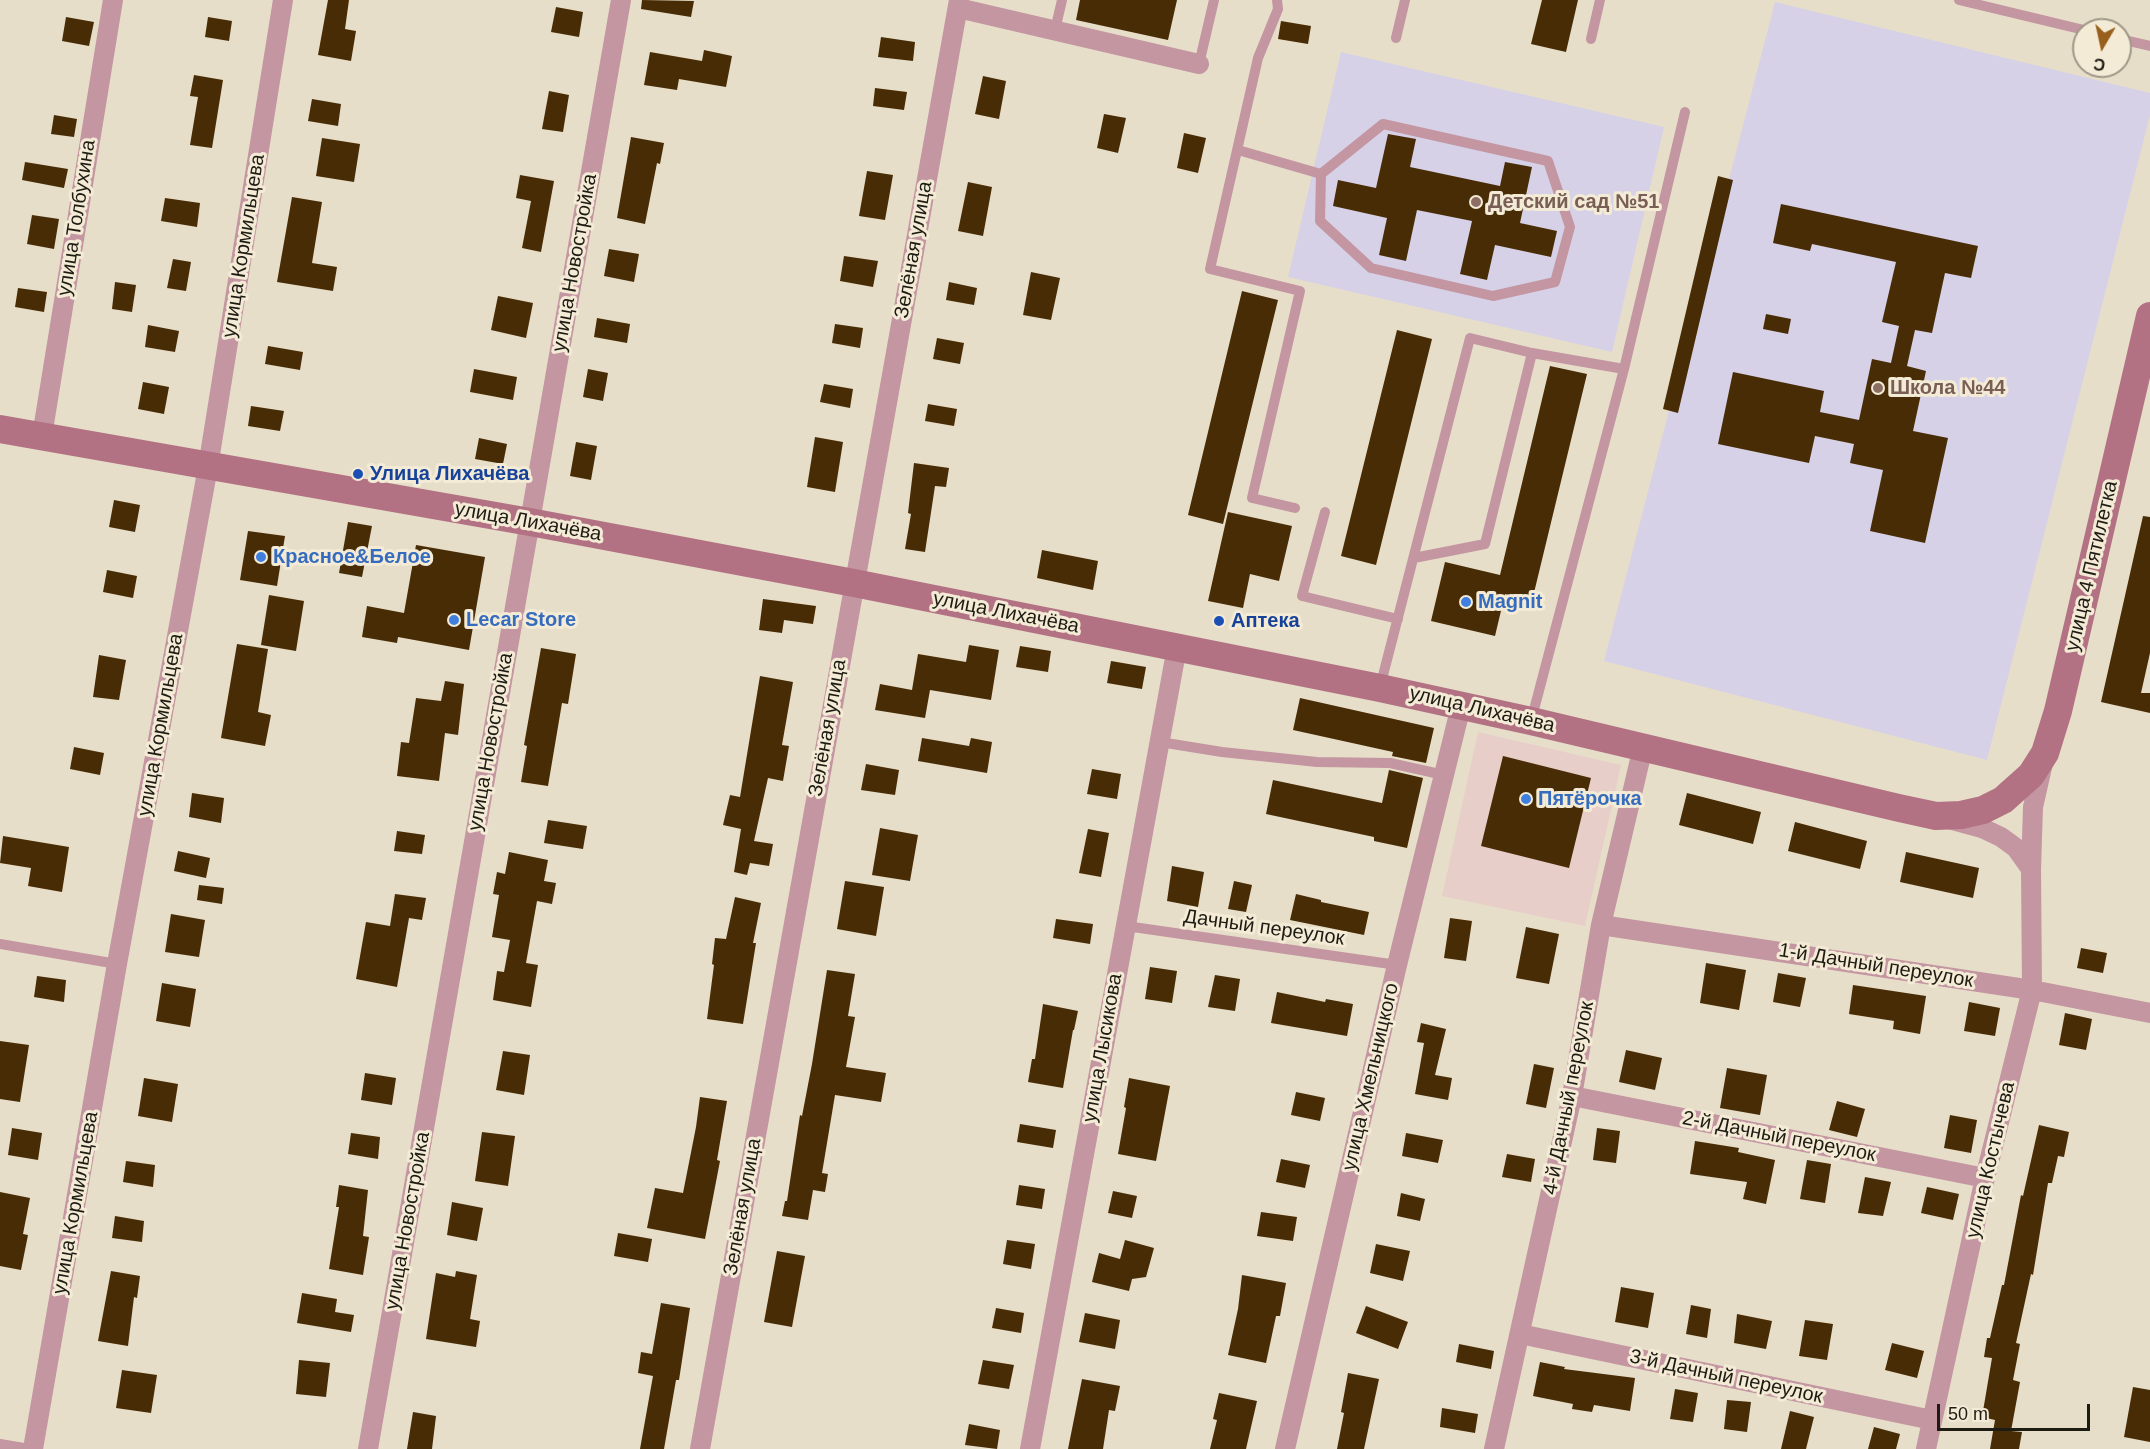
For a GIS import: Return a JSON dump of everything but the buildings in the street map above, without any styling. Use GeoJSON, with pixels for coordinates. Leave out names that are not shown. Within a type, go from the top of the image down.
{"type":"FeatureCollection","features":[{"type":"Feature","properties":{"kind":"main road","name":"улица 4 Пятилетка"},"geometry":{"type":"LineString","coordinates":[[2003,800],[2031,775],[2045,753],[2058,711],[2138,388],[2150,316]]}},
{"type":"Feature","properties":{"kind":"main road","name":"улица Лихачёва"},"geometry":{"type":"LineString","coordinates":[[0,429],[530,522],[1177,647],[1531,721],[1936,816],[1961,815],[1983,810],[2003,800]]}},
{"type":"Feature","properties":{"kind":"street","name":"улица Толбухина"},"geometry":{"type":"LineString","coordinates":[[42,436],[113,0]]}},
{"type":"Feature","properties":{"kind":"street","name":"улица Кормильцева"},"geometry":{"type":"LineString","coordinates":[[31,1449],[208,467],[283,0]]}},
{"type":"Feature","properties":{"kind":"street","name":"улица Новостройка"},"geometry":{"type":"LineString","coordinates":[[368,1449],[621,0]]}},
{"type":"Feature","properties":{"kind":"street"},"geometry":{"type":"LineString","coordinates":[[958,4],[1055,30],[1200,64]]}},
{"type":"Feature","properties":{"kind":"street","name":"Зелёная улица"},"geometry":{"type":"LineString","coordinates":[[700,1449],[958,4]]}},
{"type":"Feature","properties":{"kind":"street","name":"улица Лысикова"},"geometry":{"type":"LineString","coordinates":[[1030,1449],[1177,647]]}},
{"type":"Feature","properties":{"kind":"street","name":"улица Хмельницкого"},"geometry":{"type":"LineString","coordinates":[[1285,1449],[1397,965],[1461,706]]}},
{"type":"Feature","properties":{"kind":"street","name":"4-й Дачный переулок"},"geometry":{"type":"LineString","coordinates":[[1494,1449],[1572,1096],[1601,925],[1642,747]]}},
{"type":"Feature","properties":{"kind":"street","name":"улица Костычева"},"geometry":{"type":"LineString","coordinates":[[1926,1449],[1985,1178],[2032,990],[2033,807],[2045,753]]}},
{"type":"Feature","properties":{"kind":"street"},"geometry":{"type":"LineString","coordinates":[[1936,816],[1982,828],[2001,837],[2016,848],[2031,869]]}},
{"type":"Feature","properties":{"kind":"street","name":"1-й Дачный переулок"},"geometry":{"type":"LineString","coordinates":[[1601,925],[2032,990],[2150,1012]]}},
{"type":"Feature","properties":{"kind":"street","name":"2-й Дачный переулок"},"geometry":{"type":"LineString","coordinates":[[1572,1096],[1985,1178]]}},
{"type":"Feature","properties":{"kind":"street","name":"3-й Дачный переулок"},"geometry":{"type":"LineString","coordinates":[[1520,1334],[1932,1420]]}},
{"type":"Feature","properties":{"kind":"lane"},"geometry":{"type":"LineString","coordinates":[[1055,30],[1062,0]]}},
{"type":"Feature","properties":{"kind":"lane"},"geometry":{"type":"LineString","coordinates":[[1200,64],[1214,0]]}},
{"type":"Feature","properties":{"kind":"lane"},"geometry":{"type":"LineString","coordinates":[[1277,0],[1278,9],[1258,58],[1210,269],[1300,291],[1252,498],[1295,508]]}},
{"type":"Feature","properties":{"kind":"lane"},"geometry":{"type":"LineString","coordinates":[[1396,38],[1405,0]]}},
{"type":"Feature","properties":{"kind":"lane"},"geometry":{"type":"LineString","coordinates":[[1591,39],[1600,0]]}},
{"type":"Feature","properties":{"kind":"lane"},"geometry":{"type":"LineString","coordinates":[[1959,0],[2072,27]]}},
{"type":"Feature","properties":{"kind":"lane"},"geometry":{"type":"LineString","coordinates":[[2132,42],[2150,46]]}},
{"type":"Feature","properties":{"kind":"lane"},"geometry":{"type":"LineString","coordinates":[[1531,721],[1624,369],[1685,112]]}},
{"type":"Feature","properties":{"kind":"lane"},"geometry":{"type":"LineString","coordinates":[[1383,124],[1548,161],[1570,227],[1555,282],[1493,296],[1371,268],[1320,221],[1321,174],[1383,124]]}},
{"type":"Feature","properties":{"kind":"lane"},"geometry":{"type":"LineString","coordinates":[[1238,150],[1321,174]]}},
{"type":"Feature","properties":{"kind":"lane"},"geometry":{"type":"LineString","coordinates":[[1380,688],[1470,338],[1532,353],[1624,369]]}},
{"type":"Feature","properties":{"kind":"lane"},"geometry":{"type":"LineString","coordinates":[[1414,558],[1485,544],[1532,353]]}},
{"type":"Feature","properties":{"kind":"lane"},"geometry":{"type":"LineString","coordinates":[[1325,512],[1302,596],[1398,619]]}},
{"type":"Feature","properties":{"kind":"lane"},"geometry":{"type":"LineString","coordinates":[[1160,742],[1222,752],[1317,762],[1390,763],[1444,775]]}},
{"type":"Feature","properties":{"kind":"lane","name":"Дачный переулок"},"geometry":{"type":"LineString","coordinates":[[1126,926],[1397,965]]}},
{"type":"Feature","properties":{"kind":"lane"},"geometry":{"type":"LineString","coordinates":[[0,944],[117,964]]}},
{"type":"Feature","properties":{"kind":"lane"},"geometry":{"type":"LineString","coordinates":[[0,1443],[31,1449]]}},
{"type":"Feature","properties":{"kind":"shaded area","name":"Школа №44"},"geometry":{"type":"Polygon","coordinates":[[[1775,2],[2072,74],[2072,78],[2088,78],[2150,93],[2150,115],[1987,760],[1604,661],[1775,2]]]}},
{"type":"Feature","properties":{"kind":"shaded area","name":"Детский сад №51"},"geometry":{"type":"Polygon","coordinates":[[[1341,52],[1664,127],[1612,352],[1288,277],[1341,52]]]}},
{"type":"Feature","properties":{"kind":"shaded area"},"geometry":{"type":"Polygon","coordinates":[[[1478,732],[1621,765],[1585,926],[1442,896],[1478,732]]]}},
{"type":"Feature","properties":{"kind":"place","name":"Детский сад №51"},"geometry":{"type":"Point","coordinates":[1476,202]}},
{"type":"Feature","properties":{"kind":"place","name":"Школа №44"},"geometry":{"type":"Point","coordinates":[1878,388]}},
{"type":"Feature","properties":{"kind":"place","name":"Улица Лихачёва"},"geometry":{"type":"Point","coordinates":[358,474]}},
{"type":"Feature","properties":{"kind":"place","name":"Красное&Белое"},"geometry":{"type":"Point","coordinates":[261,557]}},
{"type":"Feature","properties":{"kind":"place","name":"Magnit"},"geometry":{"type":"Point","coordinates":[1466,602]}},
{"type":"Feature","properties":{"kind":"place","name":"Lecar Store"},"geometry":{"type":"Point","coordinates":[454,620]}},
{"type":"Feature","properties":{"kind":"place","name":"Аптека"},"geometry":{"type":"Point","coordinates":[1219,621]}},
{"type":"Feature","properties":{"kind":"place","name":"Пятёрочка"},"geometry":{"type":"Point","coordinates":[1526,799]}}]}
